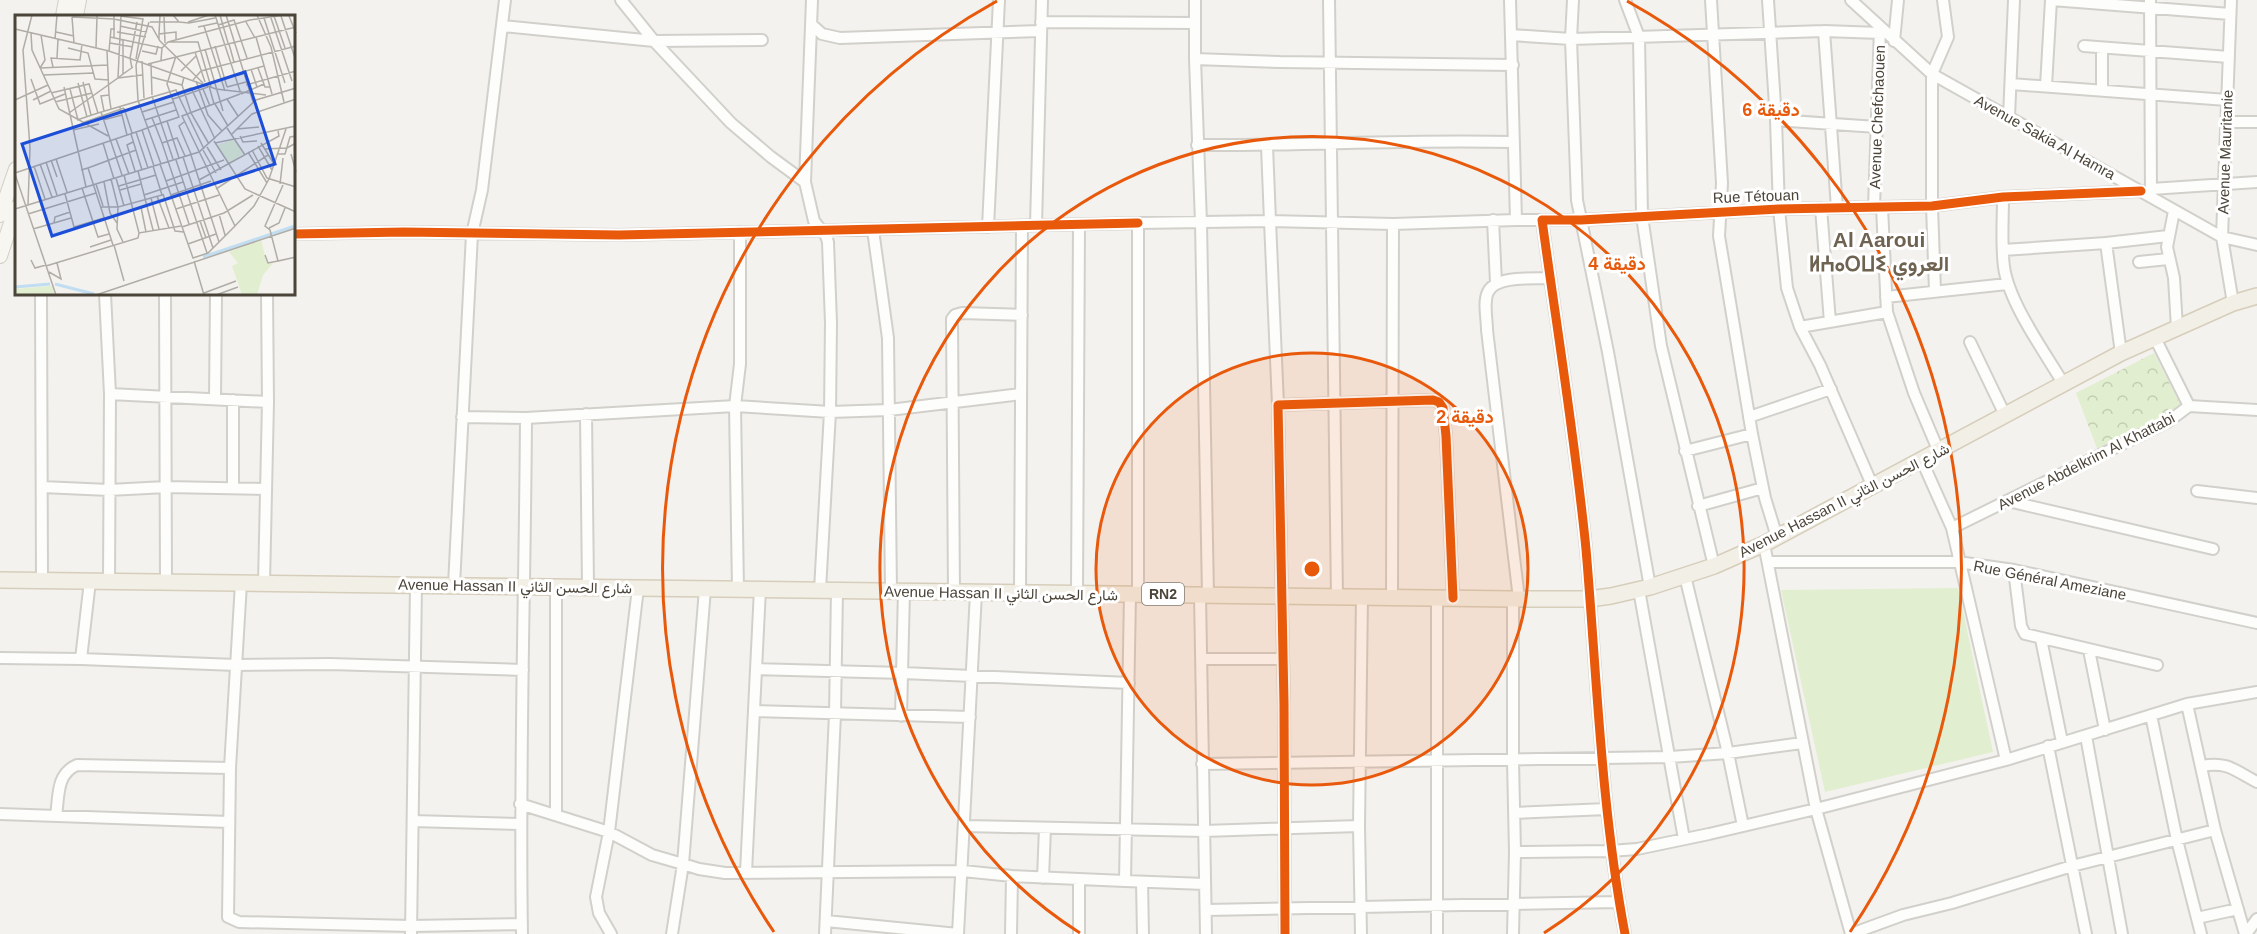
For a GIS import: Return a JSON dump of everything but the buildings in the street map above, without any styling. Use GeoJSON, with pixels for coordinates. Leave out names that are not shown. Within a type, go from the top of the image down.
{"type":"FeatureCollection","features":[{"type":"Feature","properties":{"kind":"main road","name":"Avenue Hassan II شارع الحسن الثاني"},"geometry":{"type":"LineString","coordinates":[[0,580],[588,586],[976,593],[1589,598],[1644,589],[1714,566],[1771,541],[2121,353],[2233,303],[2257,296]]}},
{"type":"Feature","properties":{"kind":"street"},"geometry":{"type":"LineString","coordinates":[[63,15],[66,0]]}},
{"type":"Feature","properties":{"kind":"street"},"geometry":{"type":"LineString","coordinates":[[76,15],[79,0]]}},
{"type":"Feature","properties":{"kind":"street"},"geometry":{"type":"LineString","coordinates":[[454,585],[472,234],[482,190],[505,0]]}},
{"type":"Feature","properties":{"kind":"street"},"geometry":{"type":"LineString","coordinates":[[621,0],[654,41],[731,123],[805,182]]}},
{"type":"Feature","properties":{"kind":"street"},"geometry":{"type":"LineString","coordinates":[[813,0],[805,182],[814,221],[828,242],[831,322],[830,412],[820,590]]}},
{"type":"Feature","properties":{"kind":"street"},"geometry":{"type":"LineString","coordinates":[[988,227],[999,0]]}},
{"type":"Feature","properties":{"kind":"street"},"geometry":{"type":"LineString","coordinates":[[1036,225],[1042,0]]}},
{"type":"Feature","properties":{"kind":"street"},"geometry":{"type":"LineString","coordinates":[[1195,0],[1197,145],[1201,223],[1204,595],[1201,659],[1206,934]]}},
{"type":"Feature","properties":{"kind":"street"},"geometry":{"type":"LineString","coordinates":[[1329,0],[1337,597]]}},
{"type":"Feature","properties":{"kind":"street"},"geometry":{"type":"LineString","coordinates":[[1510,0],[1516,220]]}},
{"type":"Feature","properties":{"kind":"street"},"geometry":{"type":"LineString","coordinates":[[1573,0],[1571,39],[1577,200],[1608,352],[1684,839]]}},
{"type":"Feature","properties":{"kind":"street"},"geometry":{"type":"LineString","coordinates":[[1625,0],[1639,37],[1642,216],[1660,346],[1714,566]]}},
{"type":"Feature","properties":{"kind":"street"},"geometry":{"type":"LineString","coordinates":[[1711,0],[1722,183],[1719,236],[1771,541],[1768,562],[1816,809],[1851,934],[1903,915],[1952,903],[2072,866],[2216,830]]}},
{"type":"Feature","properties":{"kind":"street"},"geometry":{"type":"LineString","coordinates":[[1768,0],[1779,209],[1787,288],[1800,327],[1831,389],[1873,487]]}},
{"type":"Feature","properties":{"kind":"street"},"geometry":{"type":"LineString","coordinates":[[1894,41],[1898,0]]}},
{"type":"Feature","properties":{"kind":"street"},"geometry":{"type":"LineString","coordinates":[[1935,291],[1932,206],[1932,74],[1946,43],[1948,32],[1943,0]]}},
{"type":"Feature","properties":{"kind":"street"},"geometry":{"type":"LineString","coordinates":[[2009,117],[2014,0]]}},
{"type":"Feature","properties":{"kind":"street"},"geometry":{"type":"LineString","coordinates":[[2046,86],[2052,0],[2150,4],[2230,14]]}},
{"type":"Feature","properties":{"kind":"street","name":"Avenue Mauritanie"},"geometry":{"type":"LineString","coordinates":[[2231,0],[2222,237],[2233,303]]}},
{"type":"Feature","properties":{"kind":"street","name":"Avenue Sakia Al Hamra"},"geometry":{"type":"LineString","coordinates":[[1855,2],[1880,30],[1932,74],[2148,192],[2174,211],[2222,237],[2257,245]]}},
{"type":"Feature","properties":{"kind":"street"},"geometry":{"type":"LineString","coordinates":[[2148,192],[2152,96],[2150,4]]}},
{"type":"Feature","properties":{"kind":"street"},"geometry":{"type":"LineString","coordinates":[[812,25],[822,34],[840,38],[1041,27],[1195,23]]}},
{"type":"Feature","properties":{"kind":"street"},"geometry":{"type":"LineString","coordinates":[[503,26],[654,41],[762,40]]}},
{"type":"Feature","properties":{"kind":"street"},"geometry":{"type":"LineString","coordinates":[[1511,35],[1571,39],[1880,30]]}},
{"type":"Feature","properties":{"kind":"street","name":"Avenue Chefchaouen"},"geometry":{"type":"LineString","coordinates":[[1880,30],[1877,127],[1878,207],[1887,312],[1914,393],[1939,452]]}},
{"type":"Feature","properties":{"kind":"street"},"geometry":{"type":"LineString","coordinates":[[1824,31],[1837,208]]}},
{"type":"Feature","properties":{"kind":"street"},"geometry":{"type":"LineString","coordinates":[[2084,46],[2229,57]]}},
{"type":"Feature","properties":{"kind":"street"},"geometry":{"type":"LineString","coordinates":[[2102,48],[2102,91]]}},
{"type":"Feature","properties":{"kind":"street"},"geometry":{"type":"LineString","coordinates":[[1195,59],[1513,65]]}},
{"type":"Feature","properties":{"kind":"street"},"geometry":{"type":"LineString","coordinates":[[2011,84],[2227,100]]}},
{"type":"Feature","properties":{"kind":"street"},"geometry":{"type":"LineString","coordinates":[[1776,120],[1877,127]]}},
{"type":"Feature","properties":{"kind":"street"},"geometry":{"type":"LineString","coordinates":[[2227,122],[2257,122]]}},
{"type":"Feature","properties":{"kind":"street"},"geometry":{"type":"LineString","coordinates":[[1197,145],[1267,146],[1436,140],[1514,142]]}},
{"type":"Feature","properties":{"kind":"street"},"geometry":{"type":"LineString","coordinates":[[1267,146],[1278,405],[1285,763],[1285,934]]}},
{"type":"Feature","properties":{"kind":"street"},"geometry":{"type":"LineString","coordinates":[[0,215],[15,172]]}},
{"type":"Feature","properties":{"kind":"street"},"geometry":{"type":"LineString","coordinates":[[2063,383],[2007,284],[2003,250],[2004,197],[2148,192],[2257,182]]}},
{"type":"Feature","properties":{"kind":"street","name":"Rue Tétouan"},"geometry":{"type":"LineString","coordinates":[[296,234],[740,232],[1270,221],[1393,224],[1493,220],[1581,220],[1779,209],[1932,206],[2004,197]]}},
{"type":"Feature","properties":{"kind":"street"},"geometry":{"type":"LineString","coordinates":[[1821,208],[1830,322]]}},
{"type":"Feature","properties":{"kind":"street"},"geometry":{"type":"LineString","coordinates":[[2174,211],[2168,236],[2169,259],[2174,278],[2177,328]]}},
{"type":"Feature","properties":{"kind":"street"},"geometry":{"type":"LineString","coordinates":[[0,256],[15,212]]}},
{"type":"Feature","properties":{"kind":"street"},"geometry":{"type":"LineString","coordinates":[[1493,220],[1496,283]]}},
{"type":"Feature","properties":{"kind":"street"},"geometry":{"type":"LineString","coordinates":[[1542,220],[1570,412],[1586,549],[1610,851],[1625,934]]}},
{"type":"Feature","properties":{"kind":"street"},"geometry":{"type":"LineString","coordinates":[[1125,881],[1129,683],[1134,594],[1138,223]]}},
{"type":"Feature","properties":{"kind":"street"},"geometry":{"type":"LineString","coordinates":[[1392,597],[1393,224]]}},
{"type":"Feature","properties":{"kind":"street"},"geometry":{"type":"LineString","coordinates":[[1077,593],[1079,225]]}},
{"type":"Feature","properties":{"kind":"street"},"geometry":{"type":"LineString","coordinates":[[1020,593],[1023,226]]}},
{"type":"Feature","properties":{"kind":"street"},"geometry":{"type":"LineString","coordinates":[[873,230],[888,338],[889,410],[903,673],[901,716]]}},
{"type":"Feature","properties":{"kind":"street"},"geometry":{"type":"LineString","coordinates":[[738,589],[735,406],[740,364],[740,232]]}},
{"type":"Feature","properties":{"kind":"street"},"geometry":{"type":"LineString","coordinates":[[2003,250],[2168,236]]}},
{"type":"Feature","properties":{"kind":"street"},"geometry":{"type":"LineString","coordinates":[[2106,243],[2121,353]]}},
{"type":"Feature","properties":{"kind":"street"},"geometry":{"type":"LineString","coordinates":[[2139,262],[2169,259]]}},
{"type":"Feature","properties":{"kind":"street"},"geometry":{"type":"LineString","coordinates":[[1513,934],[1515,852],[1512,760],[1516,599],[1487,330],[1486,300],[1488,290],[1496,283],[1550,278]]}},
{"type":"Feature","properties":{"kind":"street"},"geometry":{"type":"LineString","coordinates":[[1886,297],[2007,284]]}},
{"type":"Feature","properties":{"kind":"street"},"geometry":{"type":"LineString","coordinates":[[41,296],[42,580]]}},
{"type":"Feature","properties":{"kind":"street"},"geometry":{"type":"LineString","coordinates":[[105,296],[110,394],[109,581]]}},
{"type":"Feature","properties":{"kind":"street"},"geometry":{"type":"LineString","coordinates":[[165,296],[166,582]]}},
{"type":"Feature","properties":{"kind":"street"},"geometry":{"type":"LineString","coordinates":[[215,399],[216,296]]}},
{"type":"Feature","properties":{"kind":"street"},"geometry":{"type":"LineString","coordinates":[[264,583],[268,402],[267,296]]}},
{"type":"Feature","properties":{"kind":"street"},"geometry":{"type":"LineString","coordinates":[[1800,327],[1887,312]]}},
{"type":"Feature","properties":{"kind":"street"},"geometry":{"type":"LineString","coordinates":[[954,592],[952,319],[955,315],[962,313],[1022,315]]}},
{"type":"Feature","properties":{"kind":"street"},"geometry":{"type":"LineString","coordinates":[[2155,338],[2189,406]]}},
{"type":"Feature","properties":{"kind":"street"},"geometry":{"type":"LineString","coordinates":[[1970,342],[2005,415]]}},
{"type":"Feature","properties":{"kind":"street"},"geometry":{"type":"LineString","coordinates":[[1749,417],[1831,389]]}},
{"type":"Feature","properties":{"kind":"street"},"geometry":{"type":"LineString","coordinates":[[110,394],[268,402]]}},
{"type":"Feature","properties":{"kind":"street"},"geometry":{"type":"LineString","coordinates":[[462,417],[526,418],[735,406],[830,412],[889,410],[1021,394]]}},
{"type":"Feature","properties":{"kind":"street"},"geometry":{"type":"LineString","coordinates":[[233,400],[233,488]]}},
{"type":"Feature","properties":{"kind":"street"},"geometry":{"type":"LineString","coordinates":[[1278,405],[1433,400],[1439,402],[1443,408],[1453,598]]}},
{"type":"Feature","properties":{"kind":"street","name":"Avenue Abdelkrim Al Khattabi"},"geometry":{"type":"LineString","coordinates":[[1952,528],[2169,421],[2189,406],[2257,410]]}},
{"type":"Feature","properties":{"kind":"street"},"geometry":{"type":"LineString","coordinates":[[586,414],[588,586]]}},
{"type":"Feature","properties":{"kind":"street"},"geometry":{"type":"LineString","coordinates":[[241,583],[230,768],[228,917],[233,921],[411,930],[522,929],[520,804],[526,418]]}},
{"type":"Feature","properties":{"kind":"street"},"geometry":{"type":"LineString","coordinates":[[1684,451],[1752,434]]}},
{"type":"Feature","properties":{"kind":"street"},"geometry":{"type":"LineString","coordinates":[[1922,461],[1952,528],[2006,759]]}},
{"type":"Feature","properties":{"kind":"street"},"geometry":{"type":"LineString","coordinates":[[42,487],[109,490],[166,487],[266,489]]}},
{"type":"Feature","properties":{"kind":"street"},"geometry":{"type":"LineString","coordinates":[[1698,506],[1763,488]]}},
{"type":"Feature","properties":{"kind":"street"},"geometry":{"type":"LineString","coordinates":[[2197,490],[2257,498]]}},
{"type":"Feature","properties":{"kind":"street"},"geometry":{"type":"LineString","coordinates":[[2008,501],[2213,549]]}},
{"type":"Feature","properties":{"kind":"street","name":"Rue Général Ameziane"},"geometry":{"type":"LineString","coordinates":[[1768,562],[1959,562],[2014,570],[2257,623]]}},
{"type":"Feature","properties":{"kind":"street"},"geometry":{"type":"LineString","coordinates":[[2014,570],[2023,631],[2030,636],[2157,665]]}},
{"type":"Feature","properties":{"kind":"street"},"geometry":{"type":"LineString","coordinates":[[1685,576],[1728,753],[1743,826]]}},
{"type":"Feature","properties":{"kind":"street"},"geometry":{"type":"LineString","coordinates":[[81,659],[90,581]]}},
{"type":"Feature","properties":{"kind":"street"},"geometry":{"type":"LineString","coordinates":[[411,930],[416,585]]}},
{"type":"Feature","properties":{"kind":"street"},"geometry":{"type":"LineString","coordinates":[[556,587],[556,815]]}},
{"type":"Feature","properties":{"kind":"street"},"geometry":{"type":"LineString","coordinates":[[611,934],[599,913],[596,897],[609,832],[638,588]]}},
{"type":"Feature","properties":{"kind":"street"},"geometry":{"type":"LineString","coordinates":[[672,934],[683,864],[705,589]]}},
{"type":"Feature","properties":{"kind":"street"},"geometry":{"type":"LineString","coordinates":[[746,872],[760,589]]}},
{"type":"Feature","properties":{"kind":"street"},"geometry":{"type":"LineString","coordinates":[[825,934],[836,714],[837,590]]}},
{"type":"Feature","properties":{"kind":"street"},"geometry":{"type":"LineString","coordinates":[[826,921],[898,931],[958,934],[976,593]]}},
{"type":"Feature","properties":{"kind":"street"},"geometry":{"type":"LineString","coordinates":[[1361,934],[1359,826],[1362,597]]}},
{"type":"Feature","properties":{"kind":"street"},"geometry":{"type":"LineString","coordinates":[[1437,598],[1437,934]]}},
{"type":"Feature","properties":{"kind":"street"},"geometry":{"type":"LineString","coordinates":[[2041,639],[2062,742]]}},
{"type":"Feature","properties":{"kind":"street"},"geometry":{"type":"LineString","coordinates":[[2089,650],[2105,730]]}},
{"type":"Feature","properties":{"kind":"street"},"geometry":{"type":"LineString","coordinates":[[0,658],[523,670]]}},
{"type":"Feature","properties":{"kind":"street"},"geometry":{"type":"LineString","coordinates":[[1201,659],[1283,659]]}},
{"type":"Feature","properties":{"kind":"street"},"geometry":{"type":"LineString","coordinates":[[757,669],[1129,683]]}},
{"type":"Feature","properties":{"kind":"street"},"geometry":{"type":"LineString","coordinates":[[1515,852],[1637,849],[1684,839],[1816,809],[2006,759],[2187,704],[2257,692]]}},
{"type":"Feature","properties":{"kind":"street"},"geometry":{"type":"LineString","coordinates":[[2187,704],[2216,830],[2246,934]]}},
{"type":"Feature","properties":{"kind":"street"},"geometry":{"type":"LineString","coordinates":[[755,711],[970,717]]}},
{"type":"Feature","properties":{"kind":"street"},"geometry":{"type":"LineString","coordinates":[[2151,715],[2177,840],[2201,934]]}},
{"type":"Feature","properties":{"kind":"street"},"geometry":{"type":"LineString","coordinates":[[2086,736],[2122,934]]}},
{"type":"Feature","properties":{"kind":"street"},"geometry":{"type":"LineString","coordinates":[[1203,765],[1670,757],[1728,753],[1803,743]]}},
{"type":"Feature","properties":{"kind":"street"},"geometry":{"type":"LineString","coordinates":[[2048,746],[2086,934]]}},
{"type":"Feature","properties":{"kind":"street"},"geometry":{"type":"LineString","coordinates":[[2202,766],[2216,763],[2225,765],[2257,782]]}},
{"type":"Feature","properties":{"kind":"street"},"geometry":{"type":"LineString","coordinates":[[56,816],[63,774],[77,765],[230,768]]}},
{"type":"Feature","properties":{"kind":"street"},"geometry":{"type":"LineString","coordinates":[[520,804],[609,832],[652,855],[711,872],[963,872],[1078,880],[1205,884]]}},
{"type":"Feature","properties":{"kind":"street"},"geometry":{"type":"LineString","coordinates":[[1514,813],[1607,809]]}},
{"type":"Feature","properties":{"kind":"street"},"geometry":{"type":"LineString","coordinates":[[0,814],[229,822]]}},
{"type":"Feature","properties":{"kind":"street"},"geometry":{"type":"LineString","coordinates":[[413,822],[520,824]]}},
{"type":"Feature","properties":{"kind":"street"},"geometry":{"type":"LineString","coordinates":[[964,826],[1204,831],[1359,826]]}},
{"type":"Feature","properties":{"kind":"street"},"geometry":{"type":"LineString","coordinates":[[1043,878],[1045,828]]}},
{"type":"Feature","properties":{"kind":"street"},"geometry":{"type":"LineString","coordinates":[[1011,934],[1012,876]]}},
{"type":"Feature","properties":{"kind":"street"},"geometry":{"type":"LineString","coordinates":[[1078,880],[1079,934]]}},
{"type":"Feature","properties":{"kind":"street"},"geometry":{"type":"LineString","coordinates":[[1142,882],[1143,934]]}},
{"type":"Feature","properties":{"kind":"street"},"geometry":{"type":"LineString","coordinates":[[1206,910],[1619,902]]}},
{"type":"Feature","properties":{"kind":"street"},"geometry":{"type":"LineString","coordinates":[[2197,918],[2238,909]]}},
{"type":"Feature","properties":{"kind":"street"},"geometry":{"type":"LineString","coordinates":[[2246,934],[2257,919]]}},
{"type":"Feature","properties":{"kind":"green space"},"geometry":{"type":"Polygon","coordinates":[[[2154,353],[2182,408],[2098,451],[2076,393],[2154,353]]]}},
{"type":"Feature","properties":{"kind":"green space"},"geometry":{"type":"Polygon","coordinates":[[[1958,588],[1993,752],[1825,792],[1781,590],[1958,588]]]}},
{"type":"Feature","properties":{"kind":"cycle path"},"geometry":{"type":"LineString","coordinates":[[1625,934],[1605,790],[1582,508],[1542,220],[1581,220],[1779,209],[1932,206],[2003,197],[2141,191]]}},
{"type":"Feature","properties":{"kind":"cycle path"},"geometry":{"type":"LineString","coordinates":[[296,234],[404,232],[619,235],[1138,223]]}},
{"type":"Feature","properties":{"kind":"cycle path"},"geometry":{"type":"LineString","coordinates":[[1285,934],[1284,704],[1278,405],[1433,400],[1439,402],[1443,408],[1446,436],[1453,598]]}},
{"type":"Feature","properties":{"kind":"district","name":"Al Aaroui ⵍⵄⴰⵔⵡⵉ العروي"},"geometry":{"type":"Point","coordinates":[1879,251]}}]}
